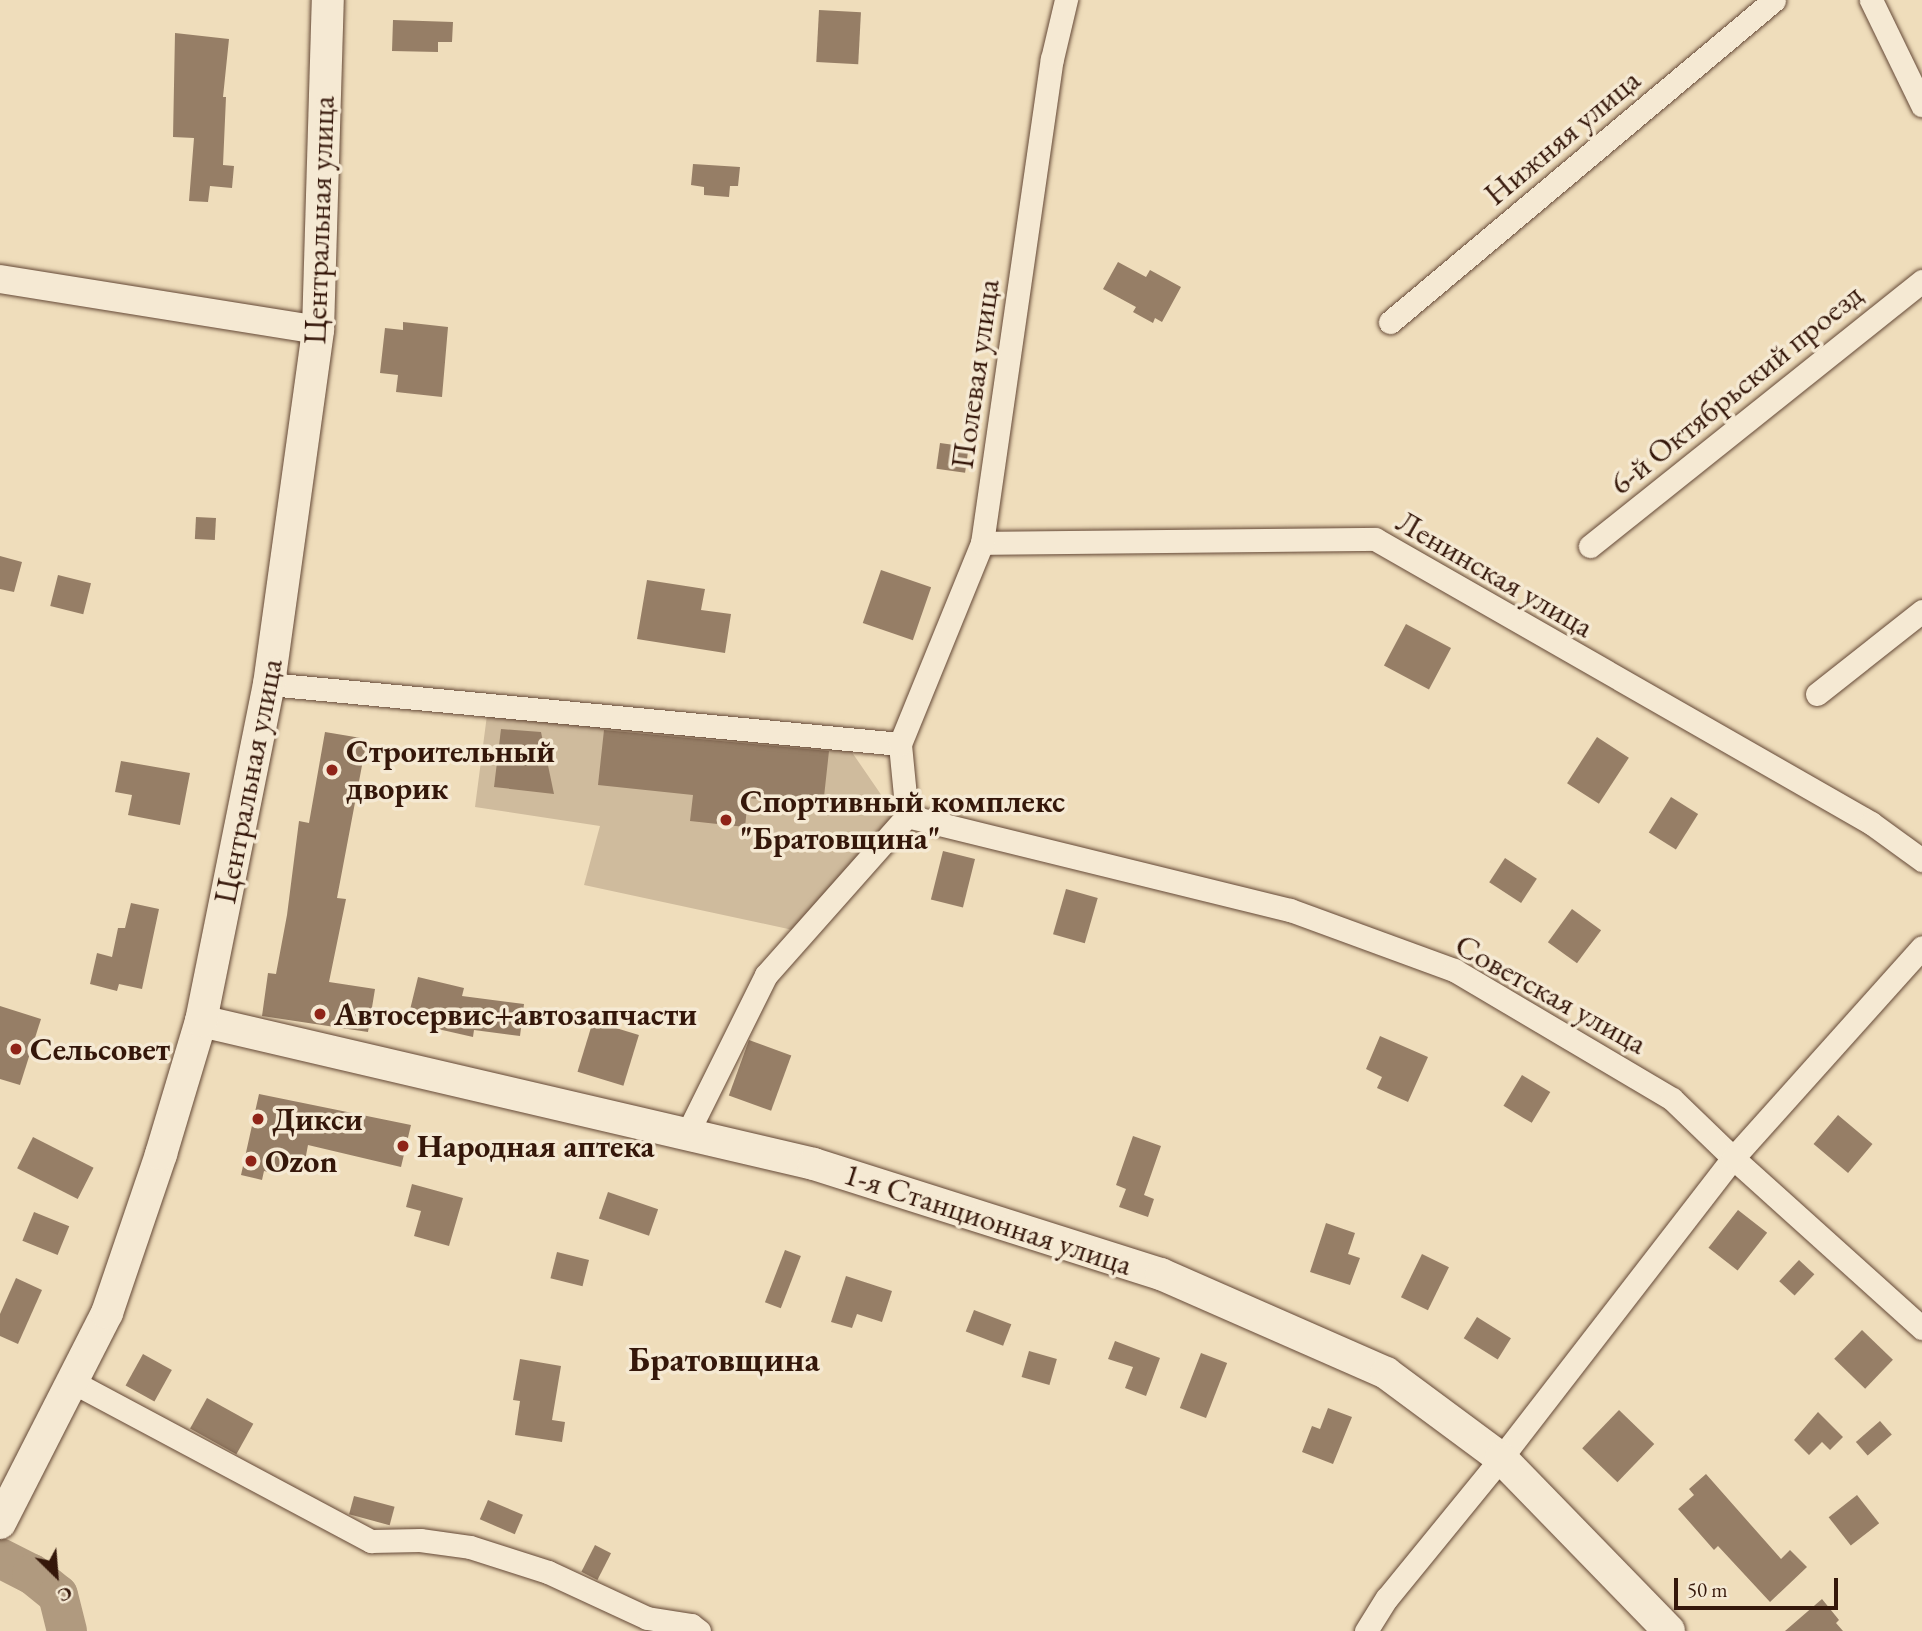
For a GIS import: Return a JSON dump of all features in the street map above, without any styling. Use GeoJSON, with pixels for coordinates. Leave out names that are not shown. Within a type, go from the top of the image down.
{"type":"FeatureCollection","features":[{"type":"Feature","properties":{"kind":"main road","name":"Центральная улица"},"geometry":{"type":"LineString","coordinates":[[1,1520],[107,1313],[161,1154],[201,1021],[269,684],[318,330],[328,0]]}},
{"type":"Feature","properties":{"kind":"main road","name":"1-я Станционная улица"},"geometry":{"type":"LineString","coordinates":[[201,1021],[814,1164],[1161,1274],[1386,1373],[1501,1458],[1669,1631]]}},
{"type":"Feature","properties":{"kind":"street","name":"Полевая улица"},"geometry":{"type":"LineString","coordinates":[[900,744],[982,543],[1052,59],[1066,0]]}},
{"type":"Feature","properties":{"kind":"street","name":"Нижняя улица"},"geometry":{"type":"LineString","coordinates":[[1390,322],[1774,0]]}},
{"type":"Feature","properties":{"kind":"street"},"geometry":{"type":"LineString","coordinates":[[1871,0],[1922,105]]}},
{"type":"Feature","properties":{"kind":"street"},"geometry":{"type":"LineString","coordinates":[[0,279],[318,330]]}},
{"type":"Feature","properties":{"kind":"street","name":"6-й Октябрьский проезд"},"geometry":{"type":"LineString","coordinates":[[1590,546],[1922,281]]}},
{"type":"Feature","properties":{"kind":"street","name":"Ленинская улица"},"geometry":{"type":"LineString","coordinates":[[982,543],[1375,539],[1871,823],[1922,860]]}},
{"type":"Feature","properties":{"kind":"street"},"geometry":{"type":"LineString","coordinates":[[1817,694],[1922,611]]}},
{"type":"Feature","properties":{"kind":"street"},"geometry":{"type":"LineString","coordinates":[[269,684],[900,744],[907,816],[766,975],[687,1134]]}},
{"type":"Feature","properties":{"kind":"street","name":"Советская улица"},"geometry":{"type":"LineString","coordinates":[[907,816],[1290,910],[1454,970],[1672,1099],[1733,1158],[1922,1328]]}},
{"type":"Feature","properties":{"kind":"street"},"geometry":{"type":"LineString","coordinates":[[1366,1631],[1387,1598],[1501,1458],[1733,1158],[1922,947]]}},
{"type":"Feature","properties":{"kind":"street"},"geometry":{"type":"LineString","coordinates":[[71,1381],[371,1541],[421,1540],[470,1548],[548,1572],[647,1618],[691,1625],[699,1631]]}},
{"type":"Feature","properties":{"kind":"shaded area","name":"Спортивный комплекс \"Братовщина\""},"geometry":{"type":"Polygon","coordinates":[[[487,715],[847,745],[895,815],[793,930],[584,885],[600,826],[475,807],[487,715]]]}},
{"type":"Feature","properties":{"kind":"building"},"geometry":{"type":"Polygon","coordinates":[[[819,10],[861,12],[858,64],[816,62],[819,10]]]}},
{"type":"Feature","properties":{"kind":"building"},"geometry":{"type":"Polygon","coordinates":[[[393,20],[453,22],[452,42],[438,42],[438,52],[392,51],[393,20]]]}},
{"type":"Feature","properties":{"kind":"building"},"geometry":{"type":"Polygon","coordinates":[[[175,33],[229,39],[223,97],[226,97],[223,165],[234,166],[232,188],[210,186],[208,202],[189,201],[194,138],[173,137],[175,33]]]}},
{"type":"Feature","properties":{"kind":"building"},"geometry":{"type":"Polygon","coordinates":[[[693,164],[740,167],[738,186],[730,186],[729,197],[704,195],[704,187],[691,185],[693,164]]]}},
{"type":"Feature","properties":{"kind":"building"},"geometry":{"type":"Polygon","coordinates":[[[1118,262],[1146,277],[1150,270],[1181,287],[1162,322],[1155,318],[1153,323],[1133,312],[1136,307],[1103,289],[1118,262]]]}},
{"type":"Feature","properties":{"kind":"building"},"geometry":{"type":"Polygon","coordinates":[[[403,322],[448,327],[442,397],[396,392],[398,375],[380,373],[385,328],[403,330],[403,322]]]}},
{"type":"Feature","properties":{"kind":"building"},"geometry":{"type":"Polygon","coordinates":[[[940,443],[969,447],[965,473],[936,469],[940,443]]]}},
{"type":"Feature","properties":{"kind":"building"},"geometry":{"type":"Polygon","coordinates":[[[196,517],[216,518],[215,540],[195,539],[196,517]]]}},
{"type":"Feature","properties":{"kind":"building"},"geometry":{"type":"Polygon","coordinates":[[[0,556],[22,562],[14,592],[0,589],[0,556]]]}},
{"type":"Feature","properties":{"kind":"building"},"geometry":{"type":"Polygon","coordinates":[[[881,570],[931,587],[913,640],[863,623],[881,570]]]}},
{"type":"Feature","properties":{"kind":"building"},"geometry":{"type":"Polygon","coordinates":[[[58,575],[91,583],[83,614],[50,606],[58,575]]]}},
{"type":"Feature","properties":{"kind":"building"},"geometry":{"type":"Polygon","coordinates":[[[647,580],[705,589],[701,610],[731,614],[725,653],[637,639],[647,580]]]}},
{"type":"Feature","properties":{"kind":"building"},"geometry":{"type":"Polygon","coordinates":[[[1406,624],[1451,648],[1429,689],[1384,665],[1406,624]]]}},
{"type":"Feature","properties":{"kind":"building"},"geometry":{"type":"Polygon","coordinates":[[[501,729],[541,732],[554,794],[494,787],[501,729]]]}},
{"type":"Feature","properties":{"kind":"building"},"geometry":{"type":"Polygon","coordinates":[[[604,730],[829,751],[823,806],[748,798],[745,827],[690,821],[693,795],[598,785],[604,730]]]}},
{"type":"Feature","properties":{"kind":"building"},"geometry":{"type":"Polygon","coordinates":[[[325,732],[367,739],[337,898],[346,899],[329,982],[375,989],[368,1032],[262,1016],[268,973],[276,974],[287,915],[299,821],[309,823],[325,732]]]}},
{"type":"Feature","properties":{"kind":"building"},"geometry":{"type":"Polygon","coordinates":[[[1597,737],[1629,758],[1599,804],[1567,783],[1597,737]]]}},
{"type":"Feature","properties":{"kind":"building"},"geometry":{"type":"Polygon","coordinates":[[[121,761],[190,773],[180,825],[128,815],[132,795],[115,792],[121,761]]]}},
{"type":"Feature","properties":{"kind":"building"},"geometry":{"type":"Polygon","coordinates":[[[1671,797],[1698,814],[1676,850],[1649,833],[1671,797]]]}},
{"type":"Feature","properties":{"kind":"building"},"geometry":{"type":"Polygon","coordinates":[[[943,851],[975,859],[963,907],[931,900],[943,851]]]}},
{"type":"Feature","properties":{"kind":"building"},"geometry":{"type":"Polygon","coordinates":[[[1505,858],[1537,879],[1521,903],[1489,882],[1505,858]]]}},
{"type":"Feature","properties":{"kind":"building"},"geometry":{"type":"Polygon","coordinates":[[[1066,889],[1098,898],[1085,943],[1053,934],[1066,889]]]}},
{"type":"Feature","properties":{"kind":"building"},"geometry":{"type":"Polygon","coordinates":[[[131,903],[159,909],[142,989],[119,984],[117,991],[90,984],[97,953],[112,957],[118,928],[125,928],[131,903]]]}},
{"type":"Feature","properties":{"kind":"building"},"geometry":{"type":"Polygon","coordinates":[[[1572,909],[1601,930],[1577,963],[1548,942],[1572,909]]]}},
{"type":"Feature","properties":{"kind":"building"},"geometry":{"type":"Polygon","coordinates":[[[418,977],[464,988],[462,996],[524,1004],[520,1036],[474,1030],[473,1037],[407,1022],[418,977]]]}},
{"type":"Feature","properties":{"kind":"building","name":"Сельсовет"},"geometry":{"type":"Polygon","coordinates":[[[0,1006],[41,1019],[20,1085],[0,1079],[0,1006]]]}},
{"type":"Feature","properties":{"kind":"building"},"geometry":{"type":"Polygon","coordinates":[[[593,1021],[639,1035],[623,1086],[578,1072],[593,1021]]]}},
{"type":"Feature","properties":{"kind":"building"},"geometry":{"type":"Polygon","coordinates":[[[1380,1036],[1428,1057],[1408,1102],[1377,1088],[1382,1077],[1366,1069],[1380,1036]]]}},
{"type":"Feature","properties":{"kind":"building"},"geometry":{"type":"Polygon","coordinates":[[[749,1040],[791,1055],[771,1111],[729,1095],[749,1040]]]}},
{"type":"Feature","properties":{"kind":"building"},"geometry":{"type":"Polygon","coordinates":[[[1522,1075],[1550,1092],[1532,1123],[1503,1106],[1522,1075]]]}},
{"type":"Feature","properties":{"kind":"building"},"geometry":{"type":"Polygon","coordinates":[[[259,1094],[411,1125],[401,1167],[308,1145],[304,1166],[281,1161],[278,1174],[264,1171],[262,1180],[241,1175],[259,1094]]]}},
{"type":"Feature","properties":{"kind":"building"},"geometry":{"type":"Polygon","coordinates":[[[1838,1115],[1872,1144],[1848,1173],[1814,1144],[1838,1115]]]}},
{"type":"Feature","properties":{"kind":"building"},"geometry":{"type":"Polygon","coordinates":[[[1133,1136],[1161,1146],[1144,1195],[1154,1199],[1148,1217],[1119,1207],[1126,1189],[1116,1185],[1133,1136]]]}},
{"type":"Feature","properties":{"kind":"building"},"geometry":{"type":"Polygon","coordinates":[[[33,1137],[94,1168],[78,1199],[17,1168],[33,1137]]]}},
{"type":"Feature","properties":{"kind":"building"},"geometry":{"type":"Polygon","coordinates":[[[412,1184],[463,1198],[449,1246],[414,1236],[421,1211],[406,1207],[412,1184]]]}},
{"type":"Feature","properties":{"kind":"building"},"geometry":{"type":"Polygon","coordinates":[[[608,1192],[658,1209],[649,1236],[599,1218],[608,1192]]]}},
{"type":"Feature","properties":{"kind":"building"},"geometry":{"type":"Polygon","coordinates":[[[1738,1210],[1767,1233],[1738,1271],[1708,1248],[1738,1210]]]}},
{"type":"Feature","properties":{"kind":"building"},"geometry":{"type":"Polygon","coordinates":[[[34,1212],[69,1226],[58,1255],[22,1241],[34,1212]]]}},
{"type":"Feature","properties":{"kind":"building"},"geometry":{"type":"Polygon","coordinates":[[[1326,1223],[1355,1233],[1348,1254],[1360,1258],[1350,1285],[1310,1272],[1326,1223]]]}},
{"type":"Feature","properties":{"kind":"building"},"geometry":{"type":"Polygon","coordinates":[[[785,1250],[801,1256],[781,1308],[765,1302],[785,1250]]]}},
{"type":"Feature","properties":{"kind":"building"},"geometry":{"type":"Polygon","coordinates":[[[557,1252],[589,1260],[582,1286],[550,1278],[557,1252]]]}},
{"type":"Feature","properties":{"kind":"building"},"geometry":{"type":"Polygon","coordinates":[[[1422,1254],[1449,1267],[1428,1310],[1401,1297],[1422,1254]]]}},
{"type":"Feature","properties":{"kind":"building"},"geometry":{"type":"Polygon","coordinates":[[[1799,1260],[1814,1274],[1795,1296],[1779,1281],[1799,1260]]]}},
{"type":"Feature","properties":{"kind":"building"},"geometry":{"type":"Polygon","coordinates":[[[846,1276],[892,1291],[882,1322],[857,1314],[852,1328],[831,1322],[846,1276]]]}},
{"type":"Feature","properties":{"kind":"building"},"geometry":{"type":"Polygon","coordinates":[[[16,1278],[42,1290],[18,1344],[0,1336],[0,1314],[16,1278]]]}},
{"type":"Feature","properties":{"kind":"building"},"geometry":{"type":"Polygon","coordinates":[[[974,1310],[1011,1324],[1003,1346],[966,1331],[974,1310]]]}},
{"type":"Feature","properties":{"kind":"building"},"geometry":{"type":"Polygon","coordinates":[[[1477,1317],[1511,1338],[1498,1359],[1464,1338],[1477,1317]]]}},
{"type":"Feature","properties":{"kind":"building"},"geometry":{"type":"Polygon","coordinates":[[[1862,1330],[1893,1360],[1865,1389],[1834,1359],[1862,1330]]]}},
{"type":"Feature","properties":{"kind":"building"},"geometry":{"type":"Polygon","coordinates":[[[1115,1341],[1160,1358],[1146,1396],[1125,1388],[1133,1367],[1108,1359],[1115,1341]]]}},
{"type":"Feature","properties":{"kind":"building"},"geometry":{"type":"Polygon","coordinates":[[[1029,1351],[1057,1359],[1049,1385],[1022,1377],[1029,1351]]]}},
{"type":"Feature","properties":{"kind":"building"},"geometry":{"type":"Polygon","coordinates":[[[1201,1353],[1227,1363],[1206,1418],[1180,1408],[1201,1353]]]}},
{"type":"Feature","properties":{"kind":"building"},"geometry":{"type":"Polygon","coordinates":[[[143,1354],[172,1370],[154,1401],[126,1385],[143,1354]]]}},
{"type":"Feature","properties":{"kind":"building"},"geometry":{"type":"Polygon","coordinates":[[[520,1359],[561,1366],[552,1420],[565,1422],[562,1442],[515,1435],[520,1401],[513,1400],[520,1359]]]}},
{"type":"Feature","properties":{"kind":"building"},"geometry":{"type":"Polygon","coordinates":[[[207,1398],[253,1424],[236,1454],[190,1429],[207,1398]]]}},
{"type":"Feature","properties":{"kind":"building"},"geometry":{"type":"Polygon","coordinates":[[[1328,1408],[1352,1417],[1333,1464],[1302,1452],[1312,1426],[1320,1429],[1328,1408]]]}},
{"type":"Feature","properties":{"kind":"building"},"geometry":{"type":"Polygon","coordinates":[[[1619,1410],[1654,1444],[1617,1482],[1582,1448],[1619,1410]]]}},
{"type":"Feature","properties":{"kind":"building"},"geometry":{"type":"Polygon","coordinates":[[[1818,1412],[1843,1437],[1830,1450],[1822,1442],[1809,1455],[1794,1440],[1818,1412]]]}},
{"type":"Feature","properties":{"kind":"building"},"geometry":{"type":"Polygon","coordinates":[[[1880,1421],[1892,1435],[1868,1456],[1856,1442],[1880,1421]]]}},
{"type":"Feature","properties":{"kind":"building"},"geometry":{"type":"Polygon","coordinates":[[[1706,1474],[1781,1559],[1790,1550],[1807,1567],[1770,1602],[1718,1546],[1714,1550],[1678,1509],[1694,1495],[1689,1489],[1706,1474]]]}},
{"type":"Feature","properties":{"kind":"building"},"geometry":{"type":"Polygon","coordinates":[[[1857,1495],[1879,1523],[1851,1546],[1829,1517],[1857,1495]]]}},
{"type":"Feature","properties":{"kind":"building"},"geometry":{"type":"Polygon","coordinates":[[[354,1496],[395,1507],[390,1525],[349,1514],[354,1496]]]}},
{"type":"Feature","properties":{"kind":"building"},"geometry":{"type":"Polygon","coordinates":[[[488,1500],[523,1515],[515,1534],[480,1519],[488,1500]]]}},
{"type":"Feature","properties":{"kind":"building"},"geometry":{"type":"Polygon","coordinates":[[[595,1545],[611,1553],[597,1580],[581,1572],[595,1545]]]}},
{"type":"Feature","properties":{"kind":"building"},"geometry":{"type":"Polygon","coordinates":[[[1822,1599],[1839,1620],[1836,1623],[1843,1631],[1785,1631],[1822,1599]]]}},
{"type":"Feature","properties":{"kind":"waterway"},"geometry":{"type":"LineString","coordinates":[[0,1558],[32,1574],[58,1595],[67,1631]]}},
{"type":"Feature","properties":{"kind":"place","name":"Строительный дворик"},"geometry":{"type":"Point","coordinates":[332,770]}},
{"type":"Feature","properties":{"kind":"place","name":"Спортивный комплекс \"Братовщина\""},"geometry":{"type":"Point","coordinates":[726,820]}},
{"type":"Feature","properties":{"kind":"place","name":"Автосервис+автозапчасти"},"geometry":{"type":"Point","coordinates":[320,1014]}},
{"type":"Feature","properties":{"kind":"place","name":"Сельсовет"},"geometry":{"type":"Point","coordinates":[16,1049]}},
{"type":"Feature","properties":{"kind":"place","name":"Дикси"},"geometry":{"type":"Point","coordinates":[258,1119]}},
{"type":"Feature","properties":{"kind":"place","name":"Народная аптека"},"geometry":{"type":"Point","coordinates":[403,1146]}},
{"type":"Feature","properties":{"kind":"place","name":"Ozon"},"geometry":{"type":"Point","coordinates":[251,1161]}},
{"type":"Feature","properties":{"kind":"district","name":"Братовщина"},"geometry":{"type":"Point","coordinates":[724,1359]}}]}
